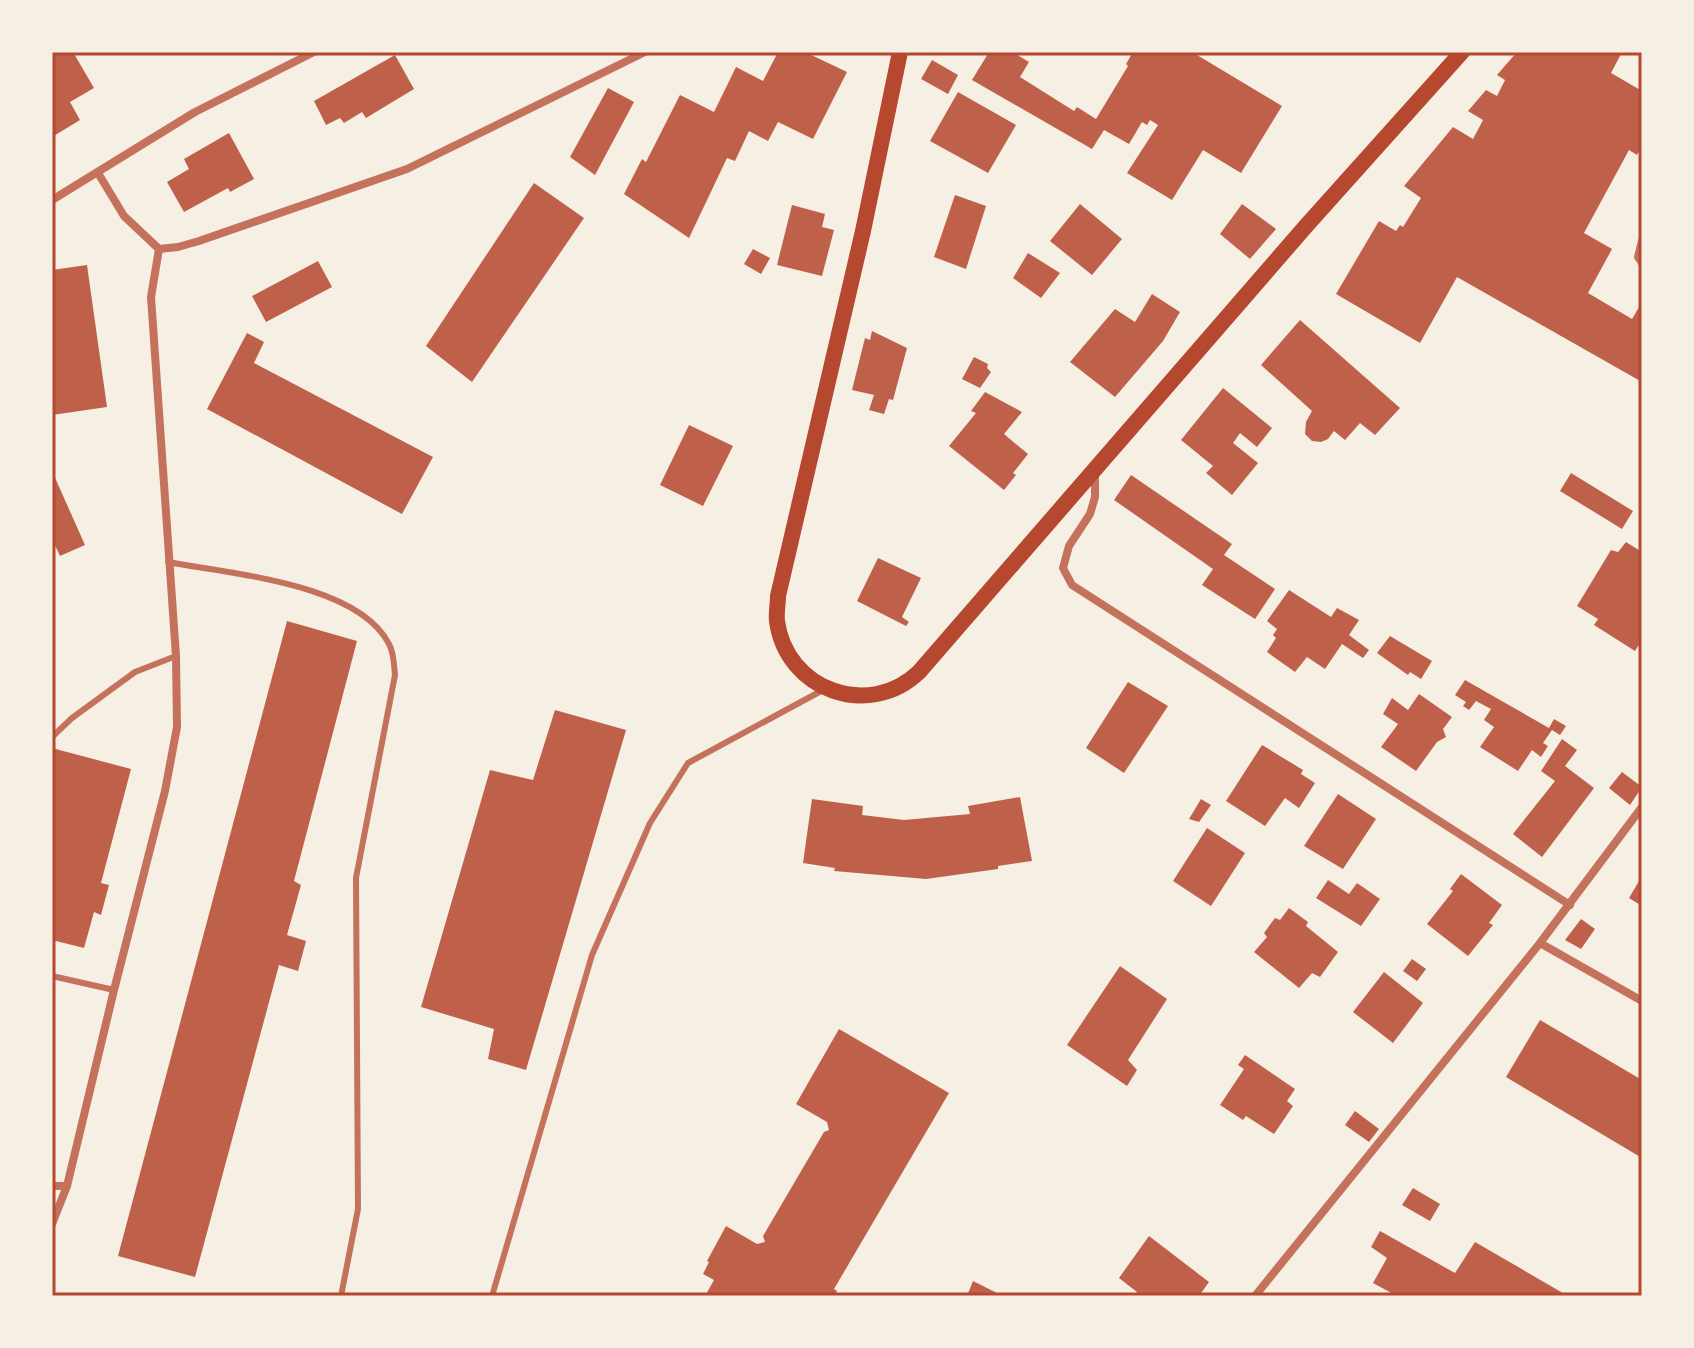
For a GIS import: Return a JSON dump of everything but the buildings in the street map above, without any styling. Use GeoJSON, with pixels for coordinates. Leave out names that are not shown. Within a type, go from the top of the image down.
{"type":"FeatureCollection","features":[{"type":"Feature","properties":{"kind":"main road"},"geometry":{"type":"LineString","coordinates":[[900,52],[863,231],[778,596],[777,620],[794,661],[826,688],[855,696],[880,695],[909,681],[1462,52]]}},
{"type":"Feature","properties":{"kind":"street"},"geometry":{"type":"LineString","coordinates":[[52,200],[195,112],[314,52]]}},
{"type":"Feature","properties":{"kind":"street"},"geometry":{"type":"LineString","coordinates":[[98,173],[124,216],[159,249],[178,247],[407,169],[645,52]]}},
{"type":"Feature","properties":{"kind":"street"},"geometry":{"type":"LineString","coordinates":[[1642,241],[1638,257],[1642,263]]}},
{"type":"Feature","properties":{"kind":"street"},"geometry":{"type":"LineString","coordinates":[[52,1224],[67,1186],[168,779],[177,727],[176,656],[151,297],[159,249]]}},
{"type":"Feature","properties":{"kind":"street"},"geometry":{"type":"LineString","coordinates":[[1095,471],[1095,497],[1090,514],[1069,546],[1063,568],[1072,585],[1570,905]]}},
{"type":"Feature","properties":{"kind":"street"},"geometry":{"type":"LineString","coordinates":[[1255,1296],[1540,943],[1642,807]]}},
{"type":"Feature","properties":{"kind":"street"},"geometry":{"type":"LineString","coordinates":[[1540,943],[1642,1001]]}},
{"type":"Feature","properties":{"kind":"street"},"geometry":{"type":"LineString","coordinates":[[52,1186],[67,1186]]}},
{"type":"Feature","properties":{"kind":"lane"},"geometry":{"type":"LineString","coordinates":[[168,562],[296,586],[336,599],[373,621],[391,646],[395,675],[356,878],[358,1209],[341,1296]]}},
{"type":"Feature","properties":{"kind":"lane"},"geometry":{"type":"LineString","coordinates":[[52,737],[72,718],[135,672],[176,656]]}},
{"type":"Feature","properties":{"kind":"lane"},"geometry":{"type":"LineString","coordinates":[[492,1296],[592,955],[650,823],[688,763],[826,688]]}},
{"type":"Feature","properties":{"kind":"lane"},"geometry":{"type":"LineString","coordinates":[[52,976],[114,990]]}}]}
